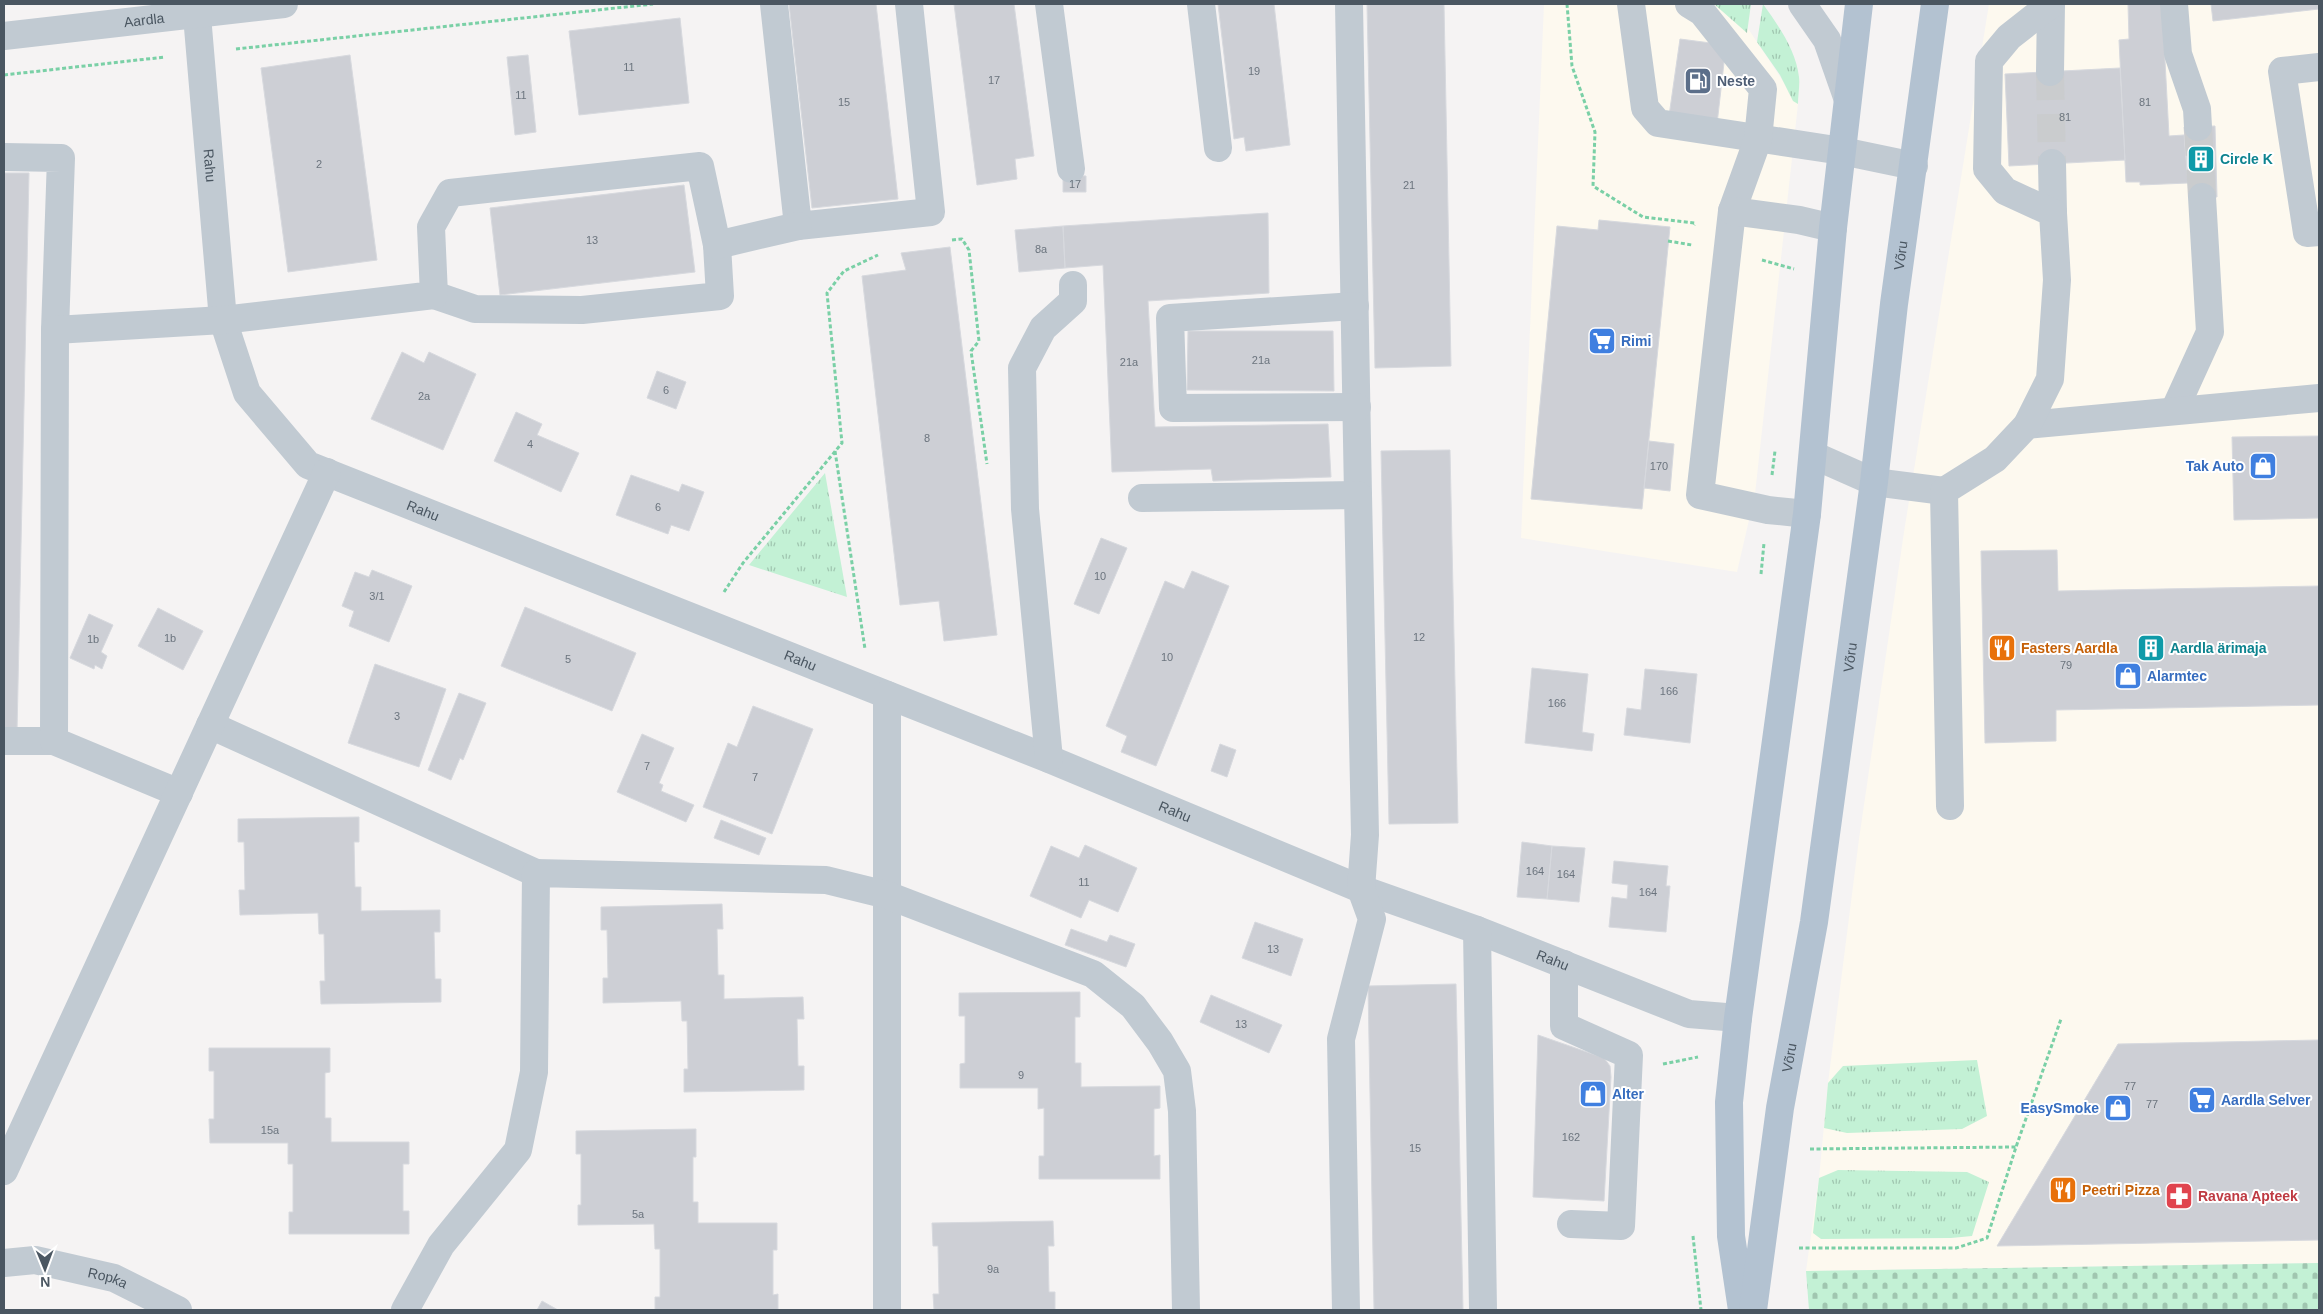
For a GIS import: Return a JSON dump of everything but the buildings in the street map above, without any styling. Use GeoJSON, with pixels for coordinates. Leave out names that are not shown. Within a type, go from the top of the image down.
{"type":"FeatureCollection","features":[{"type":"Feature","properties":{"kind":"main road"},"geometry":{"type":"LineString","coordinates":[[1742,1310],[1731,1236],[1729,1102],[1738,1018],[1807,514],[1833,228],[1859,4]]}},
{"type":"Feature","properties":{"kind":"main road","name":"Võru"},"geometry":{"type":"LineString","coordinates":[[1753,1310],[1780,1108],[1814,922],[1874,482],[1894,304],[1935,4]]}},
{"type":"Feature","properties":{"kind":"street","name":"Aardla"},"geometry":{"type":"LineString","coordinates":[[4,36],[196,9],[284,4]]}},
{"type":"Feature","properties":{"kind":"street"},"geometry":{"type":"LineString","coordinates":[[774,4],[798,226]]}},
{"type":"Feature","properties":{"kind":"street"},"geometry":{"type":"LineString","coordinates":[[717,245],[798,226],[931,212],[909,4]]}},
{"type":"Feature","properties":{"kind":"street"},"geometry":{"type":"LineString","coordinates":[[1049,4],[1071,168]]}},
{"type":"Feature","properties":{"kind":"street"},"geometry":{"type":"LineString","coordinates":[[1201,4],[1218,148]]}},
{"type":"Feature","properties":{"kind":"street"},"geometry":{"type":"LineString","coordinates":[[1346,1310],[1341,1039],[1372,919],[1361,889],[1365,835],[1349,4]]}},
{"type":"Feature","properties":{"kind":"street"},"geometry":{"type":"LineString","coordinates":[[1632,4],[1644,108],[1658,123],[1842,151],[1914,166]]}},
{"type":"Feature","properties":{"kind":"street"},"geometry":{"type":"LineString","coordinates":[[1689,4],[1702,12],[1762,89],[1758,139],[1732,211],[1700,495],[1768,510],[1807,514]]}},
{"type":"Feature","properties":{"kind":"street"},"geometry":{"type":"LineString","coordinates":[[1802,4],[1827,40],[1847,96]]}},
{"type":"Feature","properties":{"kind":"street"},"geometry":{"type":"LineString","coordinates":[[2050,72],[2051,4]]}},
{"type":"Feature","properties":{"kind":"street"},"geometry":{"type":"LineString","coordinates":[[2051,4],[2009,37],[1990,61],[1988,169],[2005,190],[2053,213]]}},
{"type":"Feature","properties":{"kind":"street"},"geometry":{"type":"LineString","coordinates":[[2174,4],[2178,54],[2197,108],[2198,127]]}},
{"type":"Feature","properties":{"kind":"street","name":"Rahu"},"geometry":{"type":"LineString","coordinates":[[196,9],[224,320],[247,393],[308,465],[1049,759],[1361,889],[1477,930],[1689,1014],[1738,1018]]}},
{"type":"Feature","properties":{"kind":"street"},"geometry":{"type":"LineString","coordinates":[[2319,67],[2282,72],[2307,233],[2319,232]]}},
{"type":"Feature","properties":{"kind":"street"},"geometry":{"type":"LineString","coordinates":[[4,157],[61,158],[55,330],[54,741]]}},
{"type":"Feature","properties":{"kind":"street"},"geometry":{"type":"LineString","coordinates":[[1813,455],[1874,482],[1944,491],[1995,460],[2027,425],[2050,378],[2057,280],[2052,164]]}},
{"type":"Feature","properties":{"kind":"street"},"geometry":{"type":"LineString","coordinates":[[55,330],[224,320],[434,294],[475,309],[582,310],[720,296],[717,245],[700,166],[450,194],[431,227],[434,294]]}},
{"type":"Feature","properties":{"kind":"street"},"geometry":{"type":"LineString","coordinates":[[2174,411],[2210,332],[2202,197]]}},
{"type":"Feature","properties":{"kind":"street"},"geometry":{"type":"LineString","coordinates":[[1732,211],[1799,220],[1833,228]]}},
{"type":"Feature","properties":{"kind":"street"},"geometry":{"type":"LineString","coordinates":[[1049,759],[1025,509],[1022,368],[1043,328],[1073,301],[1073,285]]}},
{"type":"Feature","properties":{"kind":"street"},"geometry":{"type":"LineString","coordinates":[[1355,306],[1170,318],[1173,408],[1357,408]]}},
{"type":"Feature","properties":{"kind":"street"},"geometry":{"type":"LineString","coordinates":[[2027,425],[2319,398]]}},
{"type":"Feature","properties":{"kind":"street"},"geometry":{"type":"LineString","coordinates":[[4,1171],[328,472]]}},
{"type":"Feature","properties":{"kind":"street"},"geometry":{"type":"LineString","coordinates":[[1944,491],[1950,806]]}},
{"type":"Feature","properties":{"kind":"street"},"geometry":{"type":"LineString","coordinates":[[1142,498],[1358,496]]}},
{"type":"Feature","properties":{"kind":"street"},"geometry":{"type":"LineString","coordinates":[[887,695],[887,1310]]}},
{"type":"Feature","properties":{"kind":"street"},"geometry":{"type":"LineString","coordinates":[[210,725],[536,873],[826,880],[887,896],[1093,974],[1133,1006],[1160,1042],[1177,1071],[1182,1111],[1186,1310]]}},
{"type":"Feature","properties":{"kind":"street"},"geometry":{"type":"LineString","coordinates":[[4,741],[54,741],[179,793]]}},
{"type":"Feature","properties":{"kind":"street"},"geometry":{"type":"LineString","coordinates":[[406,1310],[441,1245],[518,1150],[534,1072],[536,873]]}},
{"type":"Feature","properties":{"kind":"street"},"geometry":{"type":"LineString","coordinates":[[1477,930],[1483,1310]]}},
{"type":"Feature","properties":{"kind":"street"},"geometry":{"type":"LineString","coordinates":[[1564,964],[1564,1026],[1629,1055],[1621,1226],[1572,1224]]}},
{"type":"Feature","properties":{"kind":"street","name":"Ropka"},"geometry":{"type":"LineString","coordinates":[[4,1263],[35,1260],[114,1278],[178,1310]]}},
{"type":"Feature","properties":{"kind":"path"},"geometry":{"type":"LineString","coordinates":[[4,75],[653,4]]}},
{"type":"Feature","properties":{"kind":"path"},"geometry":{"type":"LineString","coordinates":[[1567,4],[1572,66],[1595,132],[1592,186],[1643,217],[1694,223],[1694,230]]}},
{"type":"Feature","properties":{"kind":"path"},"geometry":{"type":"LineString","coordinates":[[1692,245],[1693,238]]}},
{"type":"Feature","properties":{"kind":"path"},"geometry":{"type":"LineString","coordinates":[[943,241],[962,239],[968,250],[979,341],[971,351],[987,470]]}},
{"type":"Feature","properties":{"kind":"path"},"geometry":{"type":"LineString","coordinates":[[723,593],[743,563],[842,443],[827,293],[844,271],[879,254]]}},
{"type":"Feature","properties":{"kind":"path"},"geometry":{"type":"LineString","coordinates":[[835,451],[865,650]]}},
{"type":"Feature","properties":{"kind":"path"},"geometry":{"type":"LineString","coordinates":[[1799,1248],[1956,1248],[1987,1238],[2016,1146],[2061,1019]]}},
{"type":"Feature","properties":{"kind":"path"},"geometry":{"type":"LineString","coordinates":[[1809,1150],[2016,1146]]}},
{"type":"Feature","properties":{"kind":"shaded area"},"geometry":{"type":"Polygon","coordinates":[[[1544,4],[1719,4],[1749,30],[1798,104],[1755,494],[1737,572],[1521,538],[1544,4]]]}},
{"type":"Feature","properties":{"kind":"shaded area"},"geometry":{"type":"Polygon","coordinates":[[[1989,4],[2319,4],[2319,1263],[1806,1271],[1819,1178],[1828,1083],[1859,839],[1904,532],[1989,4]]]}},
{"type":"Feature","properties":{"kind":"green space"},"geometry":{"type":"Polygon","coordinates":[[[1714,4],[1751,4],[1747,33],[1714,4]]]}},
{"type":"Feature","properties":{"kind":"green space"},"geometry":{"type":"Polygon","coordinates":[[[1763,4],[1780,29],[1794,57],[1799,77],[1798,104],[1793,101],[1780,75],[1757,42],[1763,4]]]}},
{"type":"Feature","properties":{"kind":"green space"},"geometry":{"type":"Polygon","coordinates":[[[825,473],[847,597],[749,565],[825,473]]]}},
{"type":"Feature","properties":{"kind":"green space"},"geometry":{"type":"Polygon","coordinates":[[[1977,1060],[1987,1116],[1962,1129],[1847,1133],[1824,1128],[1828,1083],[1843,1066],[1977,1060]]]}},
{"type":"Feature","properties":{"kind":"green space"},"geometry":{"type":"Polygon","coordinates":[[[1838,1170],[1967,1172],[1989,1182],[1972,1236],[1951,1238],[1821,1239],[1813,1233],[1819,1178],[1838,1170]]]}},
{"type":"Feature","properties":{"kind":"green space"},"geometry":{"type":"Polygon","coordinates":[[[2319,1263],[2319,1310],[1809,1310],[1806,1271],[2319,1263]]]}},
{"type":"Feature","properties":{"kind":"tunnel"},"geometry":{"type":"LineString","coordinates":[[2050,72],[2052,163]]}},
{"type":"Feature","properties":{"kind":"tunnel"},"geometry":{"type":"LineString","coordinates":[[2198,127],[2202,197]]}},
{"type":"Feature","properties":{"kind":"place","name":"Neste"},"geometry":{"type":"Point","coordinates":[1698,81]}},
{"type":"Feature","properties":{"kind":"place","name":"Circle K"},"geometry":{"type":"Point","coordinates":[2201,159]}},
{"type":"Feature","properties":{"kind":"place","name":"Rimi"},"geometry":{"type":"Point","coordinates":[1602,341]}},
{"type":"Feature","properties":{"kind":"place","name":"Tak Auto"},"geometry":{"type":"Point","coordinates":[2263,466]}},
{"type":"Feature","properties":{"kind":"place","name":"Fasters Aardla"},"geometry":{"type":"Point","coordinates":[2002,648]}},
{"type":"Feature","properties":{"kind":"place","name":"Aardla ärimaja"},"geometry":{"type":"Point","coordinates":[2151,648]}},
{"type":"Feature","properties":{"kind":"place","name":"Alarmtec"},"geometry":{"type":"Point","coordinates":[2128,676]}},
{"type":"Feature","properties":{"kind":"place","name":"Alter"},"geometry":{"type":"Point","coordinates":[1593,1094]}},
{"type":"Feature","properties":{"kind":"place","name":"Aardla Selver"},"geometry":{"type":"Point","coordinates":[2202,1100]}},
{"type":"Feature","properties":{"kind":"place","name":"EasySmoke"},"geometry":{"type":"Point","coordinates":[2118,1108]}},
{"type":"Feature","properties":{"kind":"place","name":"Peetri Pizza"},"geometry":{"type":"Point","coordinates":[2063,1190]}},
{"type":"Feature","properties":{"kind":"place","name":"Ravana Apteek"},"geometry":{"type":"Point","coordinates":[2179,1196]}}]}
